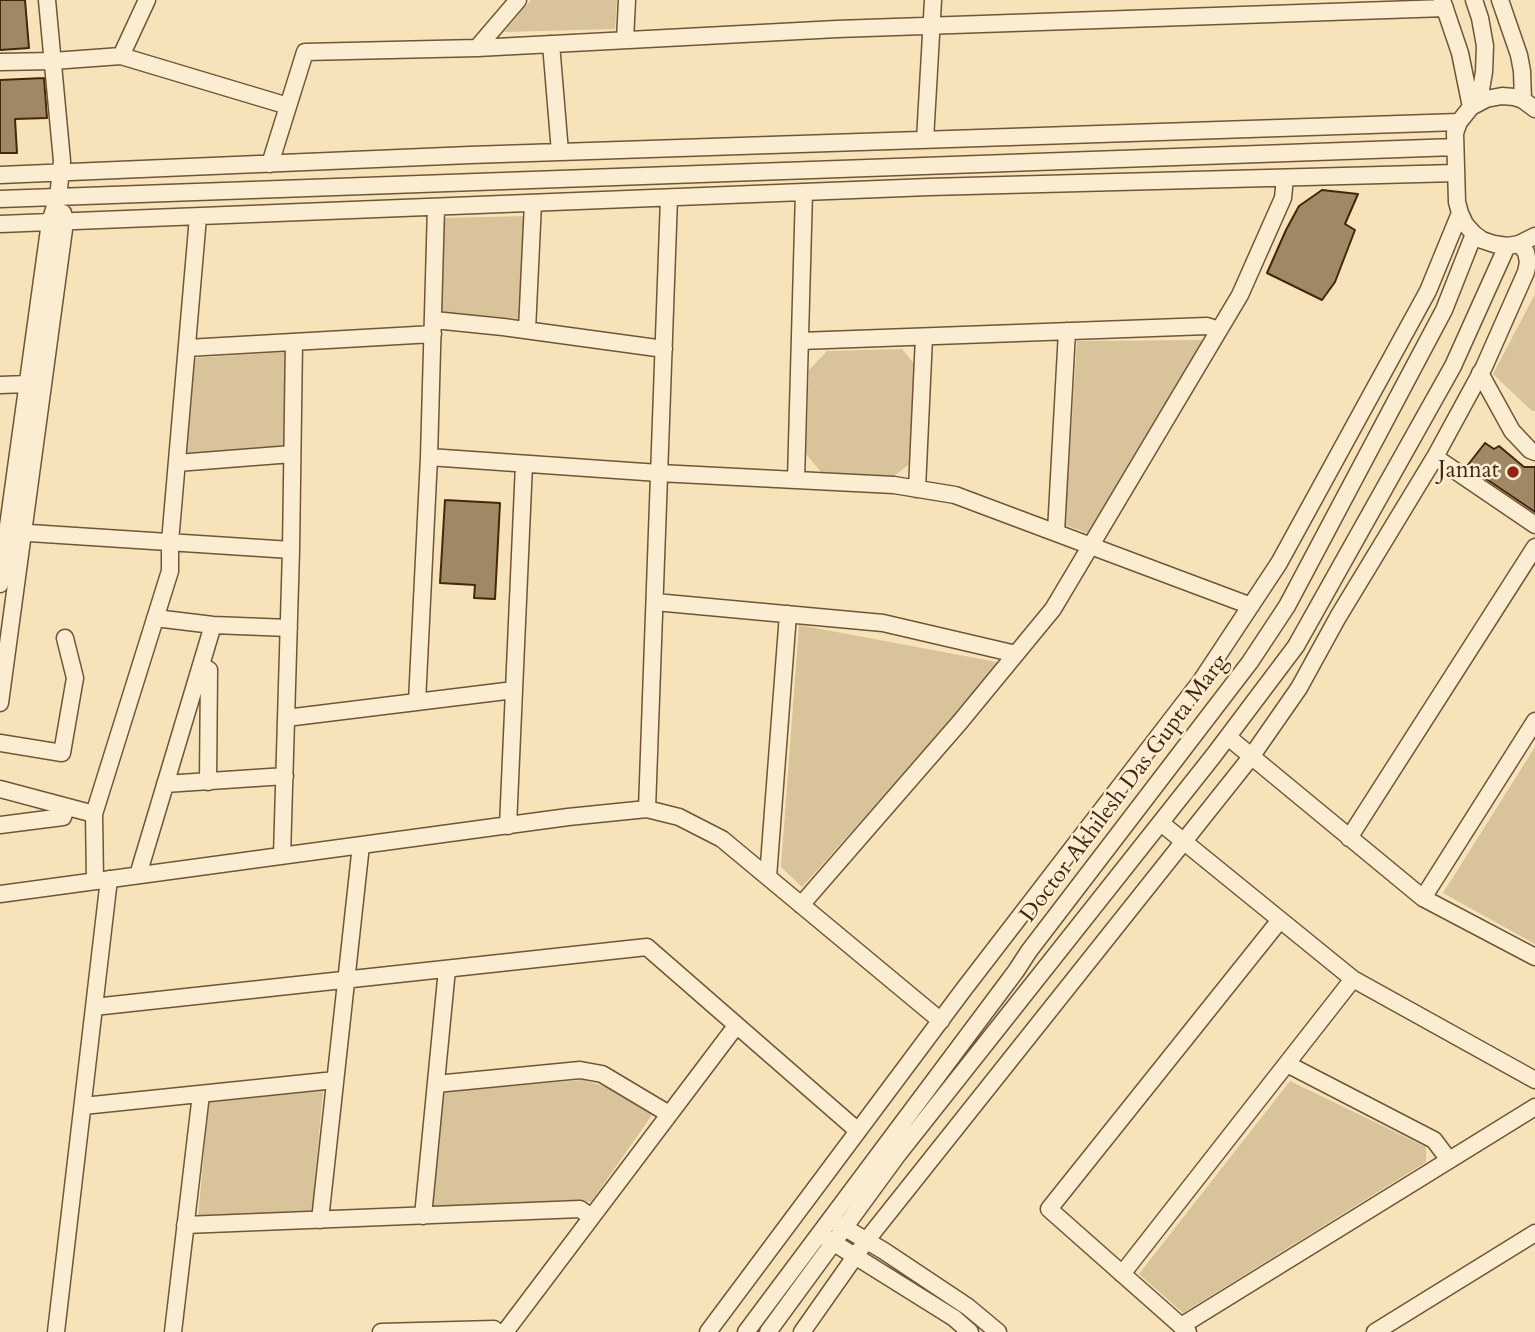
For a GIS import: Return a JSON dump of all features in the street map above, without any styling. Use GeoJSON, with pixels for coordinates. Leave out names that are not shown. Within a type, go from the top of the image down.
{"type":"FeatureCollection","features":[{"type":"Feature","properties":{"kind":"street"},"geometry":{"type":"LineString","coordinates":[[0,584],[15,532],[57,222],[62,161],[47,0]]}},
{"type":"Feature","properties":{"kind":"street"},"geometry":{"type":"LineString","coordinates":[[121,56],[147,0]]}},
{"type":"Feature","properties":{"kind":"street"},"geometry":{"type":"LineString","coordinates":[[477,48],[518,0]]}},
{"type":"Feature","properties":{"kind":"street"},"geometry":{"type":"LineString","coordinates":[[625,40],[627,0]]}},
{"type":"Feature","properties":{"kind":"street"},"geometry":{"type":"LineString","coordinates":[[925,140],[933,0]]}},
{"type":"Feature","properties":{"kind":"street"},"geometry":{"type":"LineString","coordinates":[[802,1332],[854,1256],[1251,757],[1299,688],[1338,617],[1435,457],[1480,373],[1526,272],[1528,262],[1526,242],[1494,244],[1482,240],[1465,224],[1457,202],[1455,133],[1459,122],[1475,104],[1485,72],[1485,46],[1474,0]]}},
{"type":"Feature","properties":{"kind":"street"},"geometry":{"type":"LineString","coordinates":[[1500,0],[1519,55],[1531,104]]}},
{"type":"Feature","properties":{"kind":"street"},"geometry":{"type":"LineString","coordinates":[[270,164],[305,52],[477,48],[1284,7],[1443,4],[1475,104]]}},
{"type":"Feature","properties":{"kind":"street"},"geometry":{"type":"LineString","coordinates":[[551,44],[559,152]]}},
{"type":"Feature","properties":{"kind":"street"},"geometry":{"type":"LineString","coordinates":[[0,62],[121,56],[288,106]]}},
{"type":"Feature","properties":{"kind":"street"},"geometry":{"type":"LineString","coordinates":[[1475,104],[1502,96],[1514,97],[1531,104]]}},
{"type":"Feature","properties":{"kind":"street"},"geometry":{"type":"LineString","coordinates":[[0,175],[559,152],[1459,122]]}},
{"type":"Feature","properties":{"kind":"street"},"geometry":{"type":"LineString","coordinates":[[0,199],[1455,147]]}},
{"type":"Feature","properties":{"kind":"street"},"geometry":{"type":"LineString","coordinates":[[0,224],[956,186],[1456,173]]}},
{"type":"Feature","properties":{"kind":"street"},"geometry":{"type":"LineString","coordinates":[[801,905],[960,722],[1053,609],[1240,295],[1283,198],[1285,178]]}},
{"type":"Feature","properties":{"kind":"street"},"geometry":{"type":"LineString","coordinates":[[796,480],[804,192]]}},
{"type":"Feature","properties":{"kind":"street"},"geometry":{"type":"LineString","coordinates":[[647,809],[669,198]]}},
{"type":"Feature","properties":{"kind":"street"},"geometry":{"type":"LineString","coordinates":[[527,330],[533,204]]}},
{"type":"Feature","properties":{"kind":"street"},"geometry":{"type":"LineString","coordinates":[[417,702],[429,457],[436,207]]}},
{"type":"Feature","properties":{"kind":"street"},"geometry":{"type":"LineString","coordinates":[[708,1332],[1002,940],[1201,681],[1279,563],[1428,291],[1460,213]]}},
{"type":"Feature","properties":{"kind":"street"},"geometry":{"type":"LineString","coordinates":[[56,1332],[94,1007],[102,880],[93,814],[170,572],[170,542],[198,217]]}},
{"type":"Feature","properties":{"kind":"street"},"geometry":{"type":"LineString","coordinates":[[0,703],[27,384],[57,222]]}},
{"type":"Feature","properties":{"kind":"street","name":"Doctor Akhilesh Das Gupta Marg"},"geometry":{"type":"LineString","coordinates":[[746,1332],[837,1224],[1020,965],[1250,662],[1287,606],[1444,310],[1474,233]]}},
{"type":"Feature","properties":{"kind":"street","name":"Doctor Akhilesh Das Gupta Marg"},"geometry":{"type":"LineString","coordinates":[[837,1224],[899,1153],[1228,737],[1296,646],[1452,366],[1526,242]]}},
{"type":"Feature","properties":{"kind":"street"},"geometry":{"type":"LineString","coordinates":[[800,341],[1207,326],[1219,330]]}},
{"type":"Feature","properties":{"kind":"street"},"geometry":{"type":"LineString","coordinates":[[187,348],[294,342],[433,327],[527,330],[664,349]]}},
{"type":"Feature","properties":{"kind":"street"},"geometry":{"type":"LineString","coordinates":[[1056,532],[1067,331]]}},
{"type":"Feature","properties":{"kind":"street"},"geometry":{"type":"LineString","coordinates":[[917,489],[924,337]]}},
{"type":"Feature","properties":{"kind":"street"},"geometry":{"type":"LineString","coordinates":[[282,856],[294,342]]}},
{"type":"Feature","properties":{"kind":"street"},"geometry":{"type":"LineString","coordinates":[[1480,373],[1512,431],[1535,452]]}},
{"type":"Feature","properties":{"kind":"street"},"geometry":{"type":"LineString","coordinates":[[0,385],[27,384]]}},
{"type":"Feature","properties":{"kind":"street"},"geometry":{"type":"LineString","coordinates":[[177,463],[292,454]]}},
{"type":"Feature","properties":{"kind":"street"},"geometry":{"type":"LineString","coordinates":[[429,457],[659,473],[894,485],[955,495],[1251,606]]}},
{"type":"Feature","properties":{"kind":"street"},"geometry":{"type":"LineString","coordinates":[[1435,457],[1535,525]]}},
{"type":"Feature","properties":{"kind":"street"},"geometry":{"type":"LineString","coordinates":[[508,826],[524,464]]}},
{"type":"Feature","properties":{"kind":"street"},"geometry":{"type":"LineString","coordinates":[[15,532],[291,550]]}},
{"type":"Feature","properties":{"kind":"street"},"geometry":{"type":"LineString","coordinates":[[1349,838],[1535,547]]}},
{"type":"Feature","properties":{"kind":"street"},"geometry":{"type":"LineString","coordinates":[[655,602],[883,623],[1016,654]]}},
{"type":"Feature","properties":{"kind":"street"},"geometry":{"type":"LineString","coordinates":[[768,877],[788,614]]}},
{"type":"Feature","properties":{"kind":"street"},"geometry":{"type":"LineString","coordinates":[[155,618],[213,625],[289,628]]}},
{"type":"Feature","properties":{"kind":"street"},"geometry":{"type":"LineString","coordinates":[[138,875],[213,625]]}},
{"type":"Feature","properties":{"kind":"street"},"geometry":{"type":"LineString","coordinates":[[0,743],[62,753],[75,678],[65,638]]}},
{"type":"Feature","properties":{"kind":"street"},"geometry":{"type":"LineString","coordinates":[[201,665],[209,670],[208,782]]}},
{"type":"Feature","properties":{"kind":"street"},"geometry":{"type":"LineString","coordinates":[[286,718],[514,690]]}},
{"type":"Feature","properties":{"kind":"street"},"geometry":{"type":"LineString","coordinates":[[1423,898],[1535,720]]}},
{"type":"Feature","properties":{"kind":"street"},"geometry":{"type":"LineString","coordinates":[[1228,737],[1423,898],[1535,957]]}},
{"type":"Feature","properties":{"kind":"street"},"geometry":{"type":"LineString","coordinates":[[165,785],[285,776]]}},
{"type":"Feature","properties":{"kind":"street"},"geometry":{"type":"LineString","coordinates":[[0,789],[93,814]]}},
{"type":"Feature","properties":{"kind":"street"},"geometry":{"type":"LineString","coordinates":[[0,825],[63,817],[66,807]]}},
{"type":"Feature","properties":{"kind":"street"},"geometry":{"type":"LineString","coordinates":[[0,894],[647,809],[679,817],[722,839],[941,1021]]}},
{"type":"Feature","properties":{"kind":"street"},"geometry":{"type":"LineString","coordinates":[[1161,822],[1353,979],[1535,1080]]}},
{"type":"Feature","properties":{"kind":"street"},"geometry":{"type":"LineString","coordinates":[[320,1220],[361,845]]}},
{"type":"Feature","properties":{"kind":"street"},"geometry":{"type":"LineString","coordinates":[[1280,920],[1049,1209],[1184,1329],[1535,1107]]}},
{"type":"Feature","properties":{"kind":"street"},"geometry":{"type":"LineString","coordinates":[[1002,940],[1033,984]]}},
{"type":"Feature","properties":{"kind":"street"},"geometry":{"type":"LineString","coordinates":[[94,1007],[647,947],[858,1132]]}},
{"type":"Feature","properties":{"kind":"street"},"geometry":{"type":"LineString","coordinates":[[423,1216],[447,969]]}},
{"type":"Feature","properties":{"kind":"street"},"geometry":{"type":"LineString","coordinates":[[1122,1274],[1353,979]]}},
{"type":"Feature","properties":{"kind":"street"},"geometry":{"type":"LineString","coordinates":[[505,1332],[736,1026]]}},
{"type":"Feature","properties":{"kind":"street"},"geometry":{"type":"LineString","coordinates":[[1287,1064],[1434,1140],[1449,1160]]}},
{"type":"Feature","properties":{"kind":"street"},"geometry":{"type":"LineString","coordinates":[[436,1084],[580,1070],[602,1074],[669,1114]]}},
{"type":"Feature","properties":{"kind":"street"},"geometry":{"type":"LineString","coordinates":[[83,1106],[335,1080]]}},
{"type":"Feature","properties":{"kind":"street"},"geometry":{"type":"LineString","coordinates":[[173,1332],[201,1094]]}},
{"type":"Feature","properties":{"kind":"street"},"geometry":{"type":"LineString","coordinates":[[185,1225],[580,1209],[591,1217]]}},
{"type":"Feature","properties":{"kind":"street"},"geometry":{"type":"LineString","coordinates":[[837,1224],[968,1307],[998,1332]]}},
{"type":"Feature","properties":{"kind":"street"},"geometry":{"type":"LineString","coordinates":[[1375,1332],[1535,1233]]}},
{"type":"Feature","properties":{"kind":"street"},"geometry":{"type":"LineString","coordinates":[[826,1238],[954,1318],[970,1332]]}},
{"type":"Feature","properties":{"kind":"street","name":"Doctor Akhilesh Das Gupta Marg"},"geometry":{"type":"LineString","coordinates":[[768,1332],[826,1238]]}},
{"type":"Feature","properties":{"kind":"street"},"geometry":{"type":"LineString","coordinates":[[381,1332],[494,1329],[498,1332]]}},
{"type":"Feature","properties":{"kind":"shaded area"},"geometry":{"type":"Polygon","coordinates":[[[531,0],[617,0],[615,29],[504,32],[531,0]]]}},
{"type":"Feature","properties":{"kind":"shaded area"},"geometry":{"type":"Polygon","coordinates":[[[527,216],[520,319],[441,314],[444,218],[527,216]]]}},
{"type":"Feature","properties":{"kind":"shaded area"},"geometry":{"type":"Polygon","coordinates":[[[1535,294],[1535,411],[1532,411],[1493,374],[1535,294]]]}},
{"type":"Feature","properties":{"kind":"shaded area"},"geometry":{"type":"Polygon","coordinates":[[[1203,340],[1090,534],[1065,525],[1077,341],[1203,340]]]}},
{"type":"Feature","properties":{"kind":"shaded area"},"geometry":{"type":"Polygon","coordinates":[[[902,349],[915,365],[912,462],[894,476],[821,472],[806,454],[809,370],[827,351],[902,349]]]}},
{"type":"Feature","properties":{"kind":"shaded area"},"geometry":{"type":"Polygon","coordinates":[[[285,352],[284,449],[183,453],[193,358],[285,352]]]}},
{"type":"Feature","properties":{"kind":"shaded area"},"geometry":{"type":"Polygon","coordinates":[[[799,625],[1002,663],[802,887],[781,867],[799,625]]]}},
{"type":"Feature","properties":{"kind":"shaded area"},"geometry":{"type":"Polygon","coordinates":[[[1535,747],[1535,944],[1443,893],[1535,747]]]}},
{"type":"Feature","properties":{"kind":"shaded area"},"geometry":{"type":"Polygon","coordinates":[[[583,1080],[610,1088],[652,1115],[591,1202],[576,1200],[431,1207],[443,1092],[583,1080]]]}},
{"type":"Feature","properties":{"kind":"shaded area"},"geometry":{"type":"Polygon","coordinates":[[[1290,1081],[1426,1147],[1426,1162],[1183,1313],[1139,1274],[1290,1081]]]}},
{"type":"Feature","properties":{"kind":"shaded area"},"geometry":{"type":"Polygon","coordinates":[[[323,1091],[312,1212],[198,1216],[209,1102],[323,1091]]]}},
{"type":"Feature","properties":{"kind":"building"},"geometry":{"type":"Polygon","coordinates":[[[0,0],[25,0],[29,48],[0,50],[0,0]]]}},
{"type":"Feature","properties":{"kind":"building"},"geometry":{"type":"Polygon","coordinates":[[[44,78],[47,118],[15,119],[17,153],[0,153],[0,80],[44,78]]]}},
{"type":"Feature","properties":{"kind":"building"},"geometry":{"type":"Polygon","coordinates":[[[1322,190],[1358,194],[1345,224],[1355,230],[1335,282],[1322,300],[1267,273],[1299,206],[1322,190]]]}},
{"type":"Feature","properties":{"kind":"building"},"geometry":{"type":"Polygon","coordinates":[[[1485,443],[1494,449],[1499,446],[1524,467],[1535,467],[1535,512],[1467,466],[1485,443]]]}},
{"type":"Feature","properties":{"kind":"building"},"geometry":{"type":"Polygon","coordinates":[[[445,500],[500,503],[495,599],[474,598],[475,585],[440,583],[445,500]]]}},
{"type":"Feature","properties":{"kind":"place","name":"Jannat"},"geometry":{"type":"Point","coordinates":[1513,472]}}]}
